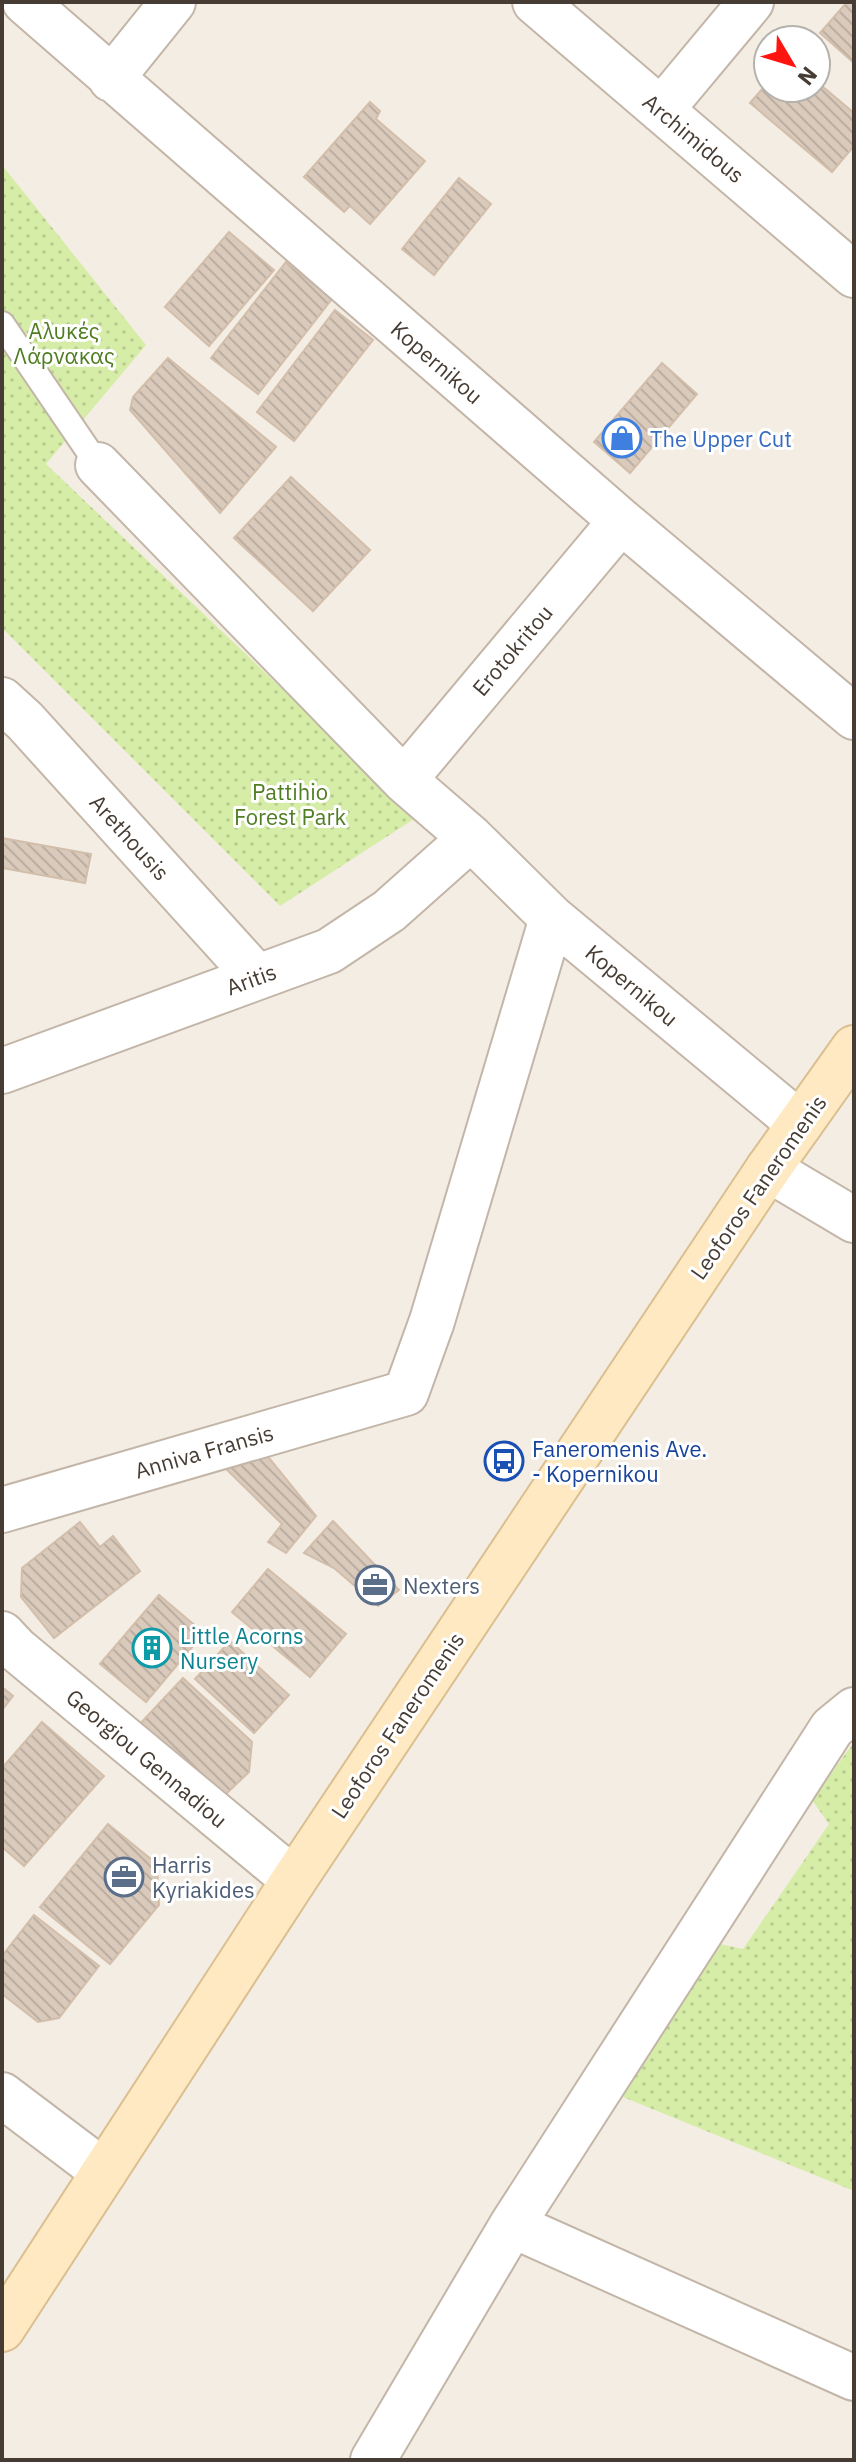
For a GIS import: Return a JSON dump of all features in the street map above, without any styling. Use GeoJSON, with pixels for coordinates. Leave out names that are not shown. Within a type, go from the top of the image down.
{"type":"FeatureCollection","features":[{"type":"Feature","properties":{"kind":"main road","name":"Leoforos Faneromenis"},"geometry":{"type":"LineString","coordinates":[[2,2329],[294,1880],[768,1169],[854,1048]]}},
{"type":"Feature","properties":{"kind":"street","name":"Kopernikou"},"geometry":{"type":"LineString","coordinates":[[25,2],[621,521],[854,717]]}},
{"type":"Feature","properties":{"kind":"street"},"geometry":{"type":"LineString","coordinates":[[111,79],[173,2]]}},
{"type":"Feature","properties":{"kind":"street","name":"Archimidous"},"geometry":{"type":"LineString","coordinates":[[535,2],[854,275]]}},
{"type":"Feature","properties":{"kind":"street"},"geometry":{"type":"LineString","coordinates":[[661,110],[751,2]]}},
{"type":"Feature","properties":{"kind":"street","name":"Kopernikou"},"geometry":{"type":"LineString","coordinates":[[98,465],[404,780],[471,838],[552,918],[800,1124]]}},
{"type":"Feature","properties":{"kind":"street","name":"Erotokritou"},"geometry":{"type":"LineString","coordinates":[[404,780],[621,521]]}},
{"type":"Feature","properties":{"kind":"street","name":"Arethousis"},"geometry":{"type":"LineString","coordinates":[[2,700],[25,721],[256,976]]}},
{"type":"Feature","properties":{"kind":"street","name":"Aritis"},"geometry":{"type":"LineString","coordinates":[[2,1071],[329,951],[389,911],[471,838]]}},
{"type":"Feature","properties":{"kind":"street","name":"Anniva Fransis"},"geometry":{"type":"LineString","coordinates":[[2,1510],[406,1393],[432,1321],[552,918]]}},
{"type":"Feature","properties":{"kind":"street"},"geometry":{"type":"LineString","coordinates":[[768,1169],[854,1220]]}},
{"type":"Feature","properties":{"kind":"street","name":"Georgiou Gennadiou"},"geometry":{"type":"LineString","coordinates":[[2,1634],[16,1649],[294,1880]]}},
{"type":"Feature","properties":{"kind":"street"},"geometry":{"type":"LineString","coordinates":[[373,2460],[512,2225],[832,1728],[854,1710]]}},
{"type":"Feature","properties":{"kind":"street"},"geometry":{"type":"LineString","coordinates":[[2,2095],[104,2172]]}},
{"type":"Feature","properties":{"kind":"street"},"geometry":{"type":"LineString","coordinates":[[512,2225],[854,2378]]}},
{"type":"Feature","properties":{"kind":"lane"},"geometry":{"type":"LineString","coordinates":[[2,324],[98,465]]}},
{"type":"Feature","properties":{"kind":"green space","name":"Pattihio Forest Park"},"geometry":{"type":"Polygon","coordinates":[[[2,165],[146,345],[46,464],[417,817],[280,906],[2,628],[2,165]]]}},
{"type":"Feature","properties":{"kind":"green space"},"geometry":{"type":"Polygon","coordinates":[[[854,1742],[854,2191],[618,2095],[715,1943],[743,1949],[829,1824],[812,1800],[854,1742]]]}},
{"type":"Feature","properties":{"kind":"building"},"geometry":{"type":"Polygon","coordinates":[[[847,2],[854,2],[854,63],[832,44],[832,24],[828,24],[847,2]]]}},
{"type":"Feature","properties":{"kind":"building"},"geometry":{"type":"Polygon","coordinates":[[[832,94],[854,113],[854,146],[832,172],[750,103],[832,104],[832,94]]]}},
{"type":"Feature","properties":{"kind":"building"},"geometry":{"type":"Polygon","coordinates":[[[370,102],[380,111],[376,119],[425,161],[370,224],[350,206],[344,212],[304,177],[370,102]]]}},
{"type":"Feature","properties":{"kind":"building"},"geometry":{"type":"Polygon","coordinates":[[[459,178],[491,204],[434,275],[402,249],[459,178]]]}},
{"type":"Feature","properties":{"kind":"building"},"geometry":{"type":"Polygon","coordinates":[[[229,232],[274,270],[209,346],[165,307],[229,232]]]}},
{"type":"Feature","properties":{"kind":"building"},"geometry":{"type":"Polygon","coordinates":[[[286,262],[332,299],[258,394],[211,358],[286,262]]]}},
{"type":"Feature","properties":{"kind":"building"},"geometry":{"type":"Polygon","coordinates":[[[335,310],[373,340],[294,441],[257,412],[335,310]]]}},
{"type":"Feature","properties":{"kind":"building"},"geometry":{"type":"Polygon","coordinates":[[[168,358],[276,447],[220,513],[130,410],[133,397],[168,358]]]}},
{"type":"Feature","properties":{"kind":"building"},"geometry":{"type":"Polygon","coordinates":[[[662,363],[697,394],[630,473],[594,442],[662,363]]]}},
{"type":"Feature","properties":{"kind":"building"},"geometry":{"type":"Polygon","coordinates":[[[291,477],[370,550],[313,611],[234,538],[291,477]]]}},
{"type":"Feature","properties":{"kind":"building"},"geometry":{"type":"Polygon","coordinates":[[[2,838],[91,854],[85,883],[2,868],[2,838]]]}},
{"type":"Feature","properties":{"kind":"building"},"geometry":{"type":"Polygon","coordinates":[[[265,1453],[316,1516],[286,1553],[268,1542],[282,1524],[224,1467],[265,1453]]]}},
{"type":"Feature","properties":{"kind":"building"},"geometry":{"type":"Polygon","coordinates":[[[333,1521],[399,1590],[378,1606],[334,1568],[304,1553],[333,1521]]]}},
{"type":"Feature","properties":{"kind":"building"},"geometry":{"type":"Polygon","coordinates":[[[80,1522],[100,1547],[113,1536],[140,1571],[54,1638],[21,1597],[22,1568],[80,1522]]]}},
{"type":"Feature","properties":{"kind":"building"},"geometry":{"type":"Polygon","coordinates":[[[268,1569],[346,1634],[310,1677],[232,1612],[268,1569]]]}},
{"type":"Feature","properties":{"kind":"building","name":"Little Acorns Nursery"},"geometry":{"type":"Polygon","coordinates":[[[159,1595],[204,1633],[146,1702],[100,1664],[159,1595]]]}},
{"type":"Feature","properties":{"kind":"building"},"geometry":{"type":"Polygon","coordinates":[[[230,1641],[289,1695],[254,1733],[195,1679],[230,1641]]]}},
{"type":"Feature","properties":{"kind":"building"},"geometry":{"type":"Polygon","coordinates":[[[183,1678],[252,1742],[249,1772],[225,1795],[135,1729],[183,1678]]]}},
{"type":"Feature","properties":{"kind":"building"},"geometry":{"type":"Polygon","coordinates":[[[2,1687],[13,1696],[2,1710],[2,1687]]]}},
{"type":"Feature","properties":{"kind":"building"},"geometry":{"type":"Polygon","coordinates":[[[42,1722],[104,1776],[24,1866],[2,1847],[2,1768],[42,1722]]]}},
{"type":"Feature","properties":{"kind":"building"},"geometry":{"type":"Polygon","coordinates":[[[108,1824],[157,1864],[159,1905],[110,1964],[40,1907],[108,1824]]]}},
{"type":"Feature","properties":{"kind":"building"},"geometry":{"type":"Polygon","coordinates":[[[34,1915],[99,1966],[59,2018],[38,2022],[2,1994],[2,1956],[34,1915]]]}},
{"type":"Feature","properties":{"kind":"place","name":"The Upper Cut"},"geometry":{"type":"Point","coordinates":[622,438]}},
{"type":"Feature","properties":{"kind":"place","name":"Faneromenis Ave. - Kopernikou"},"geometry":{"type":"Point","coordinates":[504,1461]}},
{"type":"Feature","properties":{"kind":"place","name":"Nexters"},"geometry":{"type":"Point","coordinates":[375,1585]}},
{"type":"Feature","properties":{"kind":"place","name":"Little Acorns Nursery"},"geometry":{"type":"Point","coordinates":[152,1648]}},
{"type":"Feature","properties":{"kind":"place","name":"Harris Kyriakides"},"geometry":{"type":"Point","coordinates":[124,1877]}},
{"type":"Feature","properties":{"kind":"park label","name":"Αλυκές Λάρνακας"},"geometry":{"type":"Point","coordinates":[64,342]}}]}
